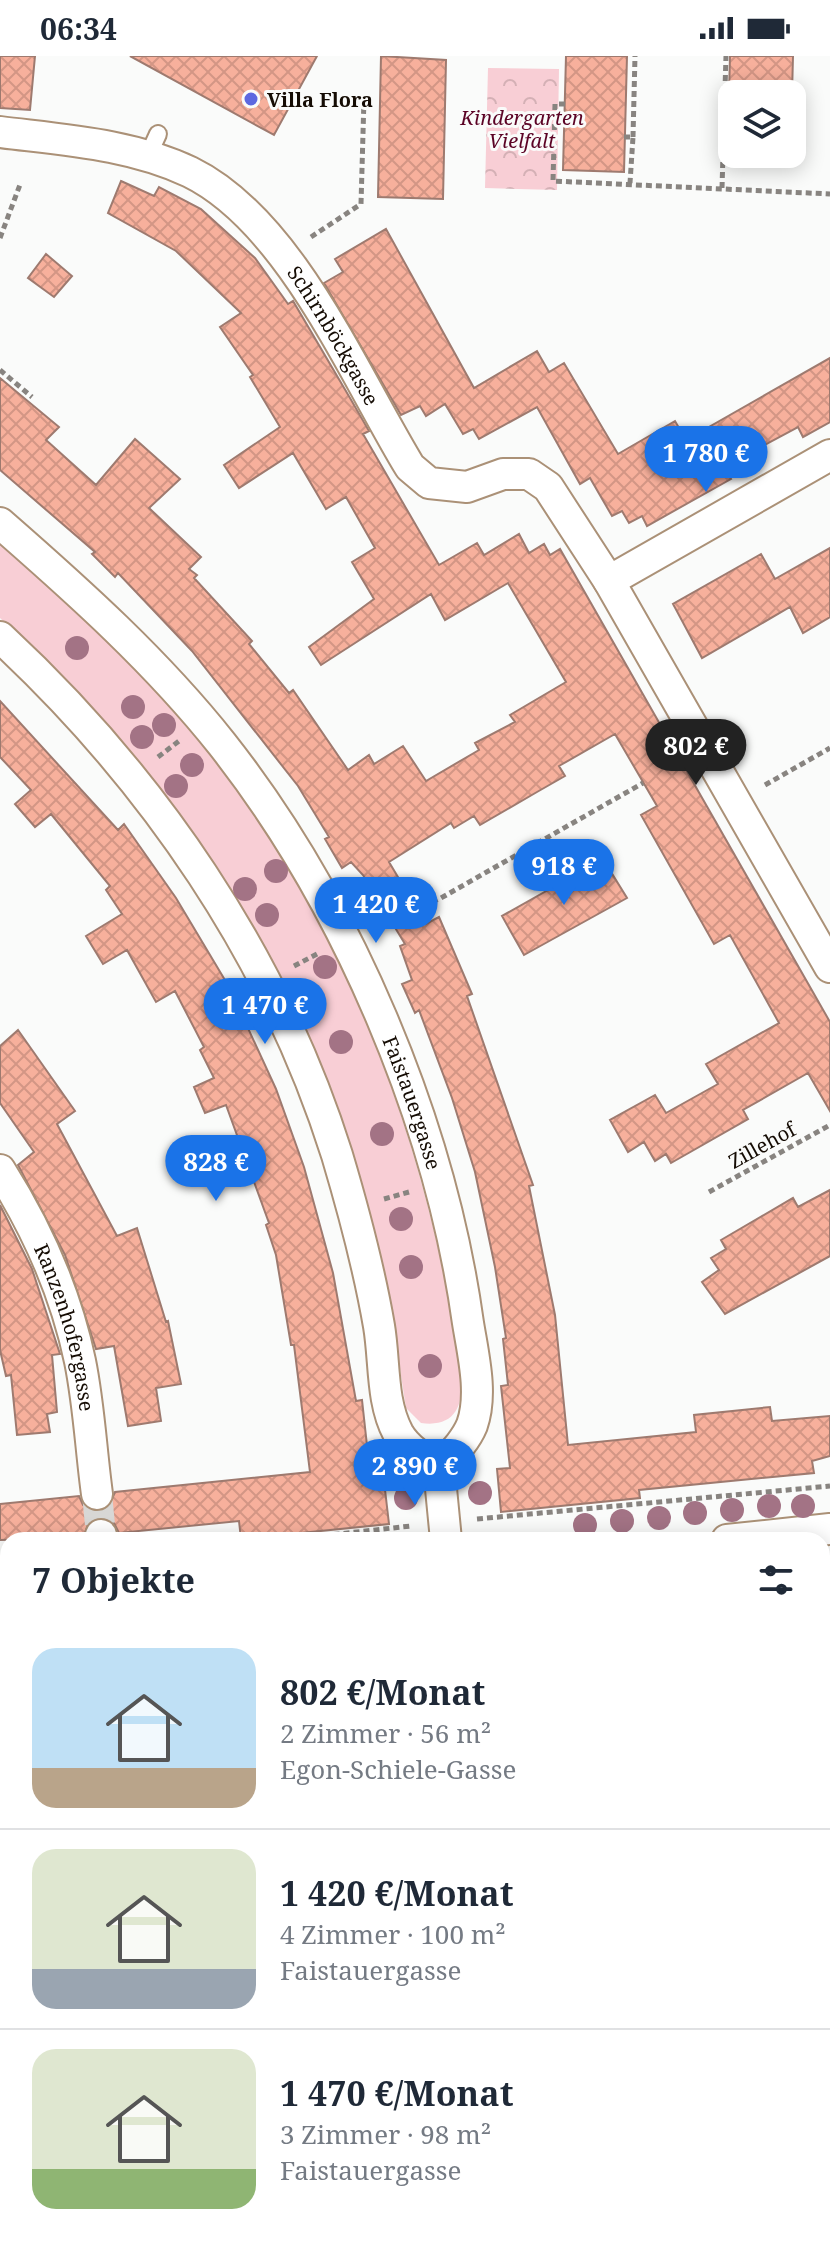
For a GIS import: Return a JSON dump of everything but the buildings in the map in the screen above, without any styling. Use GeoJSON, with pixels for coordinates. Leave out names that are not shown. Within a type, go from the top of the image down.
{"type":"FeatureCollection","features":[{"type":"Feature","properties":{"kind":"street","name":"Schirnböckgasse"},"geometry":{"type":"LineString","coordinates":[[0,132],[113,147],[153,145],[258,221],[302,280],[410,467],[429,483],[467,487],[503,474],[529,474],[548,487],[609,581],[830,967]]}},
{"type":"Feature","properties":{"kind":"street"},"geometry":{"type":"LineString","coordinates":[[609,581],[830,455]]}},
{"type":"Feature","properties":{"kind":"street","name":"Faistauergasse"},"geometry":{"type":"LineString","coordinates":[[0,523],[156,667],[203,722],[285,833],[344,940],[395,1055],[439,1183],[466,1306],[476,1397],[472,1424],[463,1442],[439,1468]]}},
{"type":"Feature","properties":{"kind":"street"},"geometry":{"type":"LineString","coordinates":[[0,637],[69,705],[132,777],[204,876],[264,981],[320,1106],[352,1209],[371,1282],[390,1414],[408,1445],[439,1468],[445,1531]]}},
{"type":"Feature","properties":{"kind":"street","name":"Ranzenhofergasse"},"geometry":{"type":"LineString","coordinates":[[0,1170],[33,1230],[70,1320],[80,1362],[97,1494]]}},
{"type":"Feature","properties":{"kind":"street"},"geometry":{"type":"LineString","coordinates":[[802,1532],[830,1529]]}},
{"type":"Feature","properties":{"kind":"path"},"geometry":{"type":"LineString","coordinates":[[630,183],[635,56]]}},
{"type":"Feature","properties":{"kind":"path"},"geometry":{"type":"LineString","coordinates":[[722,188],[726,56]]}},
{"type":"Feature","properties":{"kind":"path"},"geometry":{"type":"LineString","coordinates":[[300,244],[361,204],[364,98]]}},
{"type":"Feature","properties":{"kind":"path"},"geometry":{"type":"LineString","coordinates":[[565,104],[555,104],[553,181],[830,194]]}},
{"type":"Feature","properties":{"kind":"path"},"geometry":{"type":"LineString","coordinates":[[624,137],[633,137]]}},
{"type":"Feature","properties":{"kind":"path"},"geometry":{"type":"LineString","coordinates":[[0,238],[21,182]]}},
{"type":"Feature","properties":{"kind":"path"},"geometry":{"type":"LineString","coordinates":[[0,370],[32,397]]}},
{"type":"Feature","properties":{"kind":"path"},"geometry":{"type":"LineString","coordinates":[[132,777],[203,722]]}},
{"type":"Feature","properties":{"kind":"path"},"geometry":{"type":"LineString","coordinates":[[764,786],[830,748]]}},
{"type":"Feature","properties":{"kind":"path"},"geometry":{"type":"LineString","coordinates":[[441,898],[643,783]]}},
{"type":"Feature","properties":{"kind":"path","name":"Zillehof"},"geometry":{"type":"LineString","coordinates":[[709,1192],[830,1125]]}},
{"type":"Feature","properties":{"kind":"path"},"geometry":{"type":"LineString","coordinates":[[352,1209],[439,1183]]}},
{"type":"Feature","properties":{"kind":"path"},"geometry":{"type":"LineString","coordinates":[[445,1531],[830,1486]]}},
{"type":"Feature","properties":{"kind":"green space","name":"Kindergarten Vielfalt"},"geometry":{"type":"Polygon","coordinates":[[[488,68],[559,69],[557,190],[485,188],[488,68]]]}},
{"type":"Feature","properties":{"kind":"green space"},"geometry":{"type":"Polygon","coordinates":[[[0,537],[91,621],[176,711],[231,780],[280,852],[323,929],[360,1008],[392,1090],[419,1173],[440,1258],[461,1372],[460,1399],[449,1418],[437,1423],[421,1423],[406,1408],[395,1337],[258,938],[209,858],[158,786],[104,720],[0,618],[0,537]]]}},
{"type":"Feature","properties":{"kind":"tunnel"},"geometry":{"type":"LineString","coordinates":[[97,1494],[101,1532]]}},
{"type":"Feature","properties":{"kind":"place","name":"Villa Flora"},"geometry":{"type":"Point","coordinates":[251,99]}}]}
